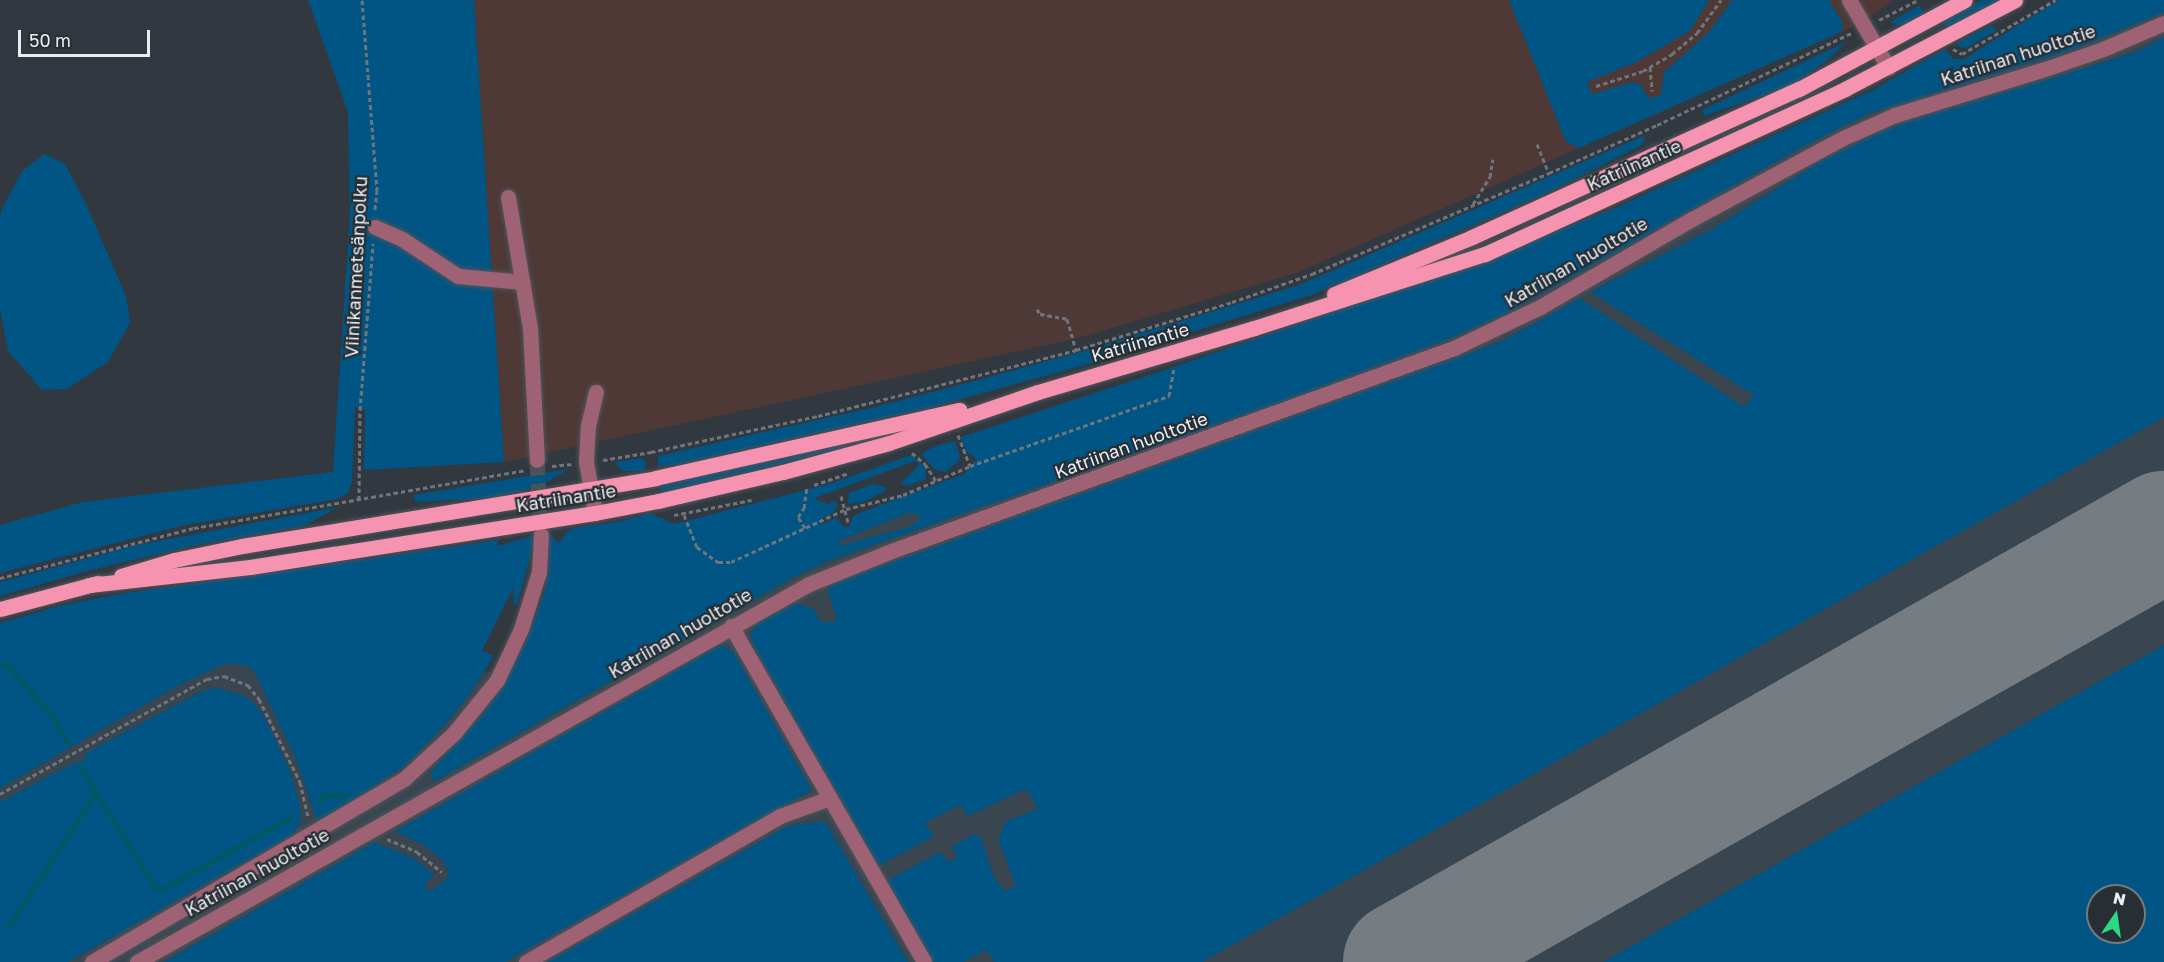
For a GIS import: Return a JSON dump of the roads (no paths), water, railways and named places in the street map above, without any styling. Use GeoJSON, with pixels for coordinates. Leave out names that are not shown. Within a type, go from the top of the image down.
{"type":"FeatureCollection","features":[{"type":"Feature","properties":{"kind":"main road","name":"Katriinantie"},"geometry":{"type":"LineString","coordinates":[[1254,328],[1472,237],[1788,94],[1965,0]]}},
{"type":"Feature","properties":{"kind":"main road","name":"Katriinantie"},"geometry":{"type":"LineString","coordinates":[[89,585],[250,567],[595,513],[783,472],[889,443],[1038,392],[1254,328],[1485,254],[1701,156],[1888,67],[2015,0]]}},
{"type":"Feature","properties":{"kind":"main road","name":"Katriinantie"},"geometry":{"type":"LineString","coordinates":[[0,609],[174,560],[242,546],[655,478],[1038,392]]}},
{"type":"Feature","properties":{"kind":"lane"},"geometry":{"type":"LineString","coordinates":[[1849,0],[1888,67]]}},
{"type":"Feature","properties":{"kind":"lane","name":"Katriinan huoltotie"},"geometry":{"type":"LineString","coordinates":[[137,962],[808,584],[850,566],[1454,348],[1540,307],[1702,213],[1842,138],[1895,115],[2103,49],[2164,23]]}},
{"type":"Feature","properties":{"kind":"lane"},"geometry":{"type":"LineString","coordinates":[[508,197],[530,328],[540,465]]}},
{"type":"Feature","properties":{"kind":"lane"},"geometry":{"type":"LineString","coordinates":[[375,227],[402,239],[458,276],[523,282]]}},
{"type":"Feature","properties":{"kind":"lane"},"geometry":{"type":"LineString","coordinates":[[595,513],[586,462],[588,426],[596,392]]}},
{"type":"Feature","properties":{"kind":"lane"},"geometry":{"type":"LineString","coordinates":[[92,962],[404,779],[454,733],[497,680],[521,629],[539,572],[541,535]]}},
{"type":"Feature","properties":{"kind":"lane"},"geometry":{"type":"LineString","coordinates":[[731,626],[924,962]]}},
{"type":"Feature","properties":{"kind":"lane"},"geometry":{"type":"LineString","coordinates":[[526,962],[780,816],[830,798]]}},
{"type":"Feature","properties":{"kind":"lane"},"geometry":{"type":"LineString","coordinates":[[309,836],[312,864]]}},
{"type":"Feature","properties":{"kind":"waterway"},"geometry":{"type":"LineString","coordinates":[[0,665],[6,664],[52,715],[68,744]]}},
{"type":"Feature","properties":{"kind":"waterway"},"geometry":{"type":"LineString","coordinates":[[80,767],[154,886],[161,890],[291,817]]}},
{"type":"Feature","properties":{"kind":"waterway"},"geometry":{"type":"LineString","coordinates":[[8,927],[95,794]]}},
{"type":"Feature","properties":{"kind":"waterway"},"geometry":{"type":"LineString","coordinates":[[319,800],[326,795],[346,795]]}},
{"type":"Feature","properties":{"kind":"tunnel"},"geometry":{"type":"LineString","coordinates":[[537,460],[541,535]]}}]}
